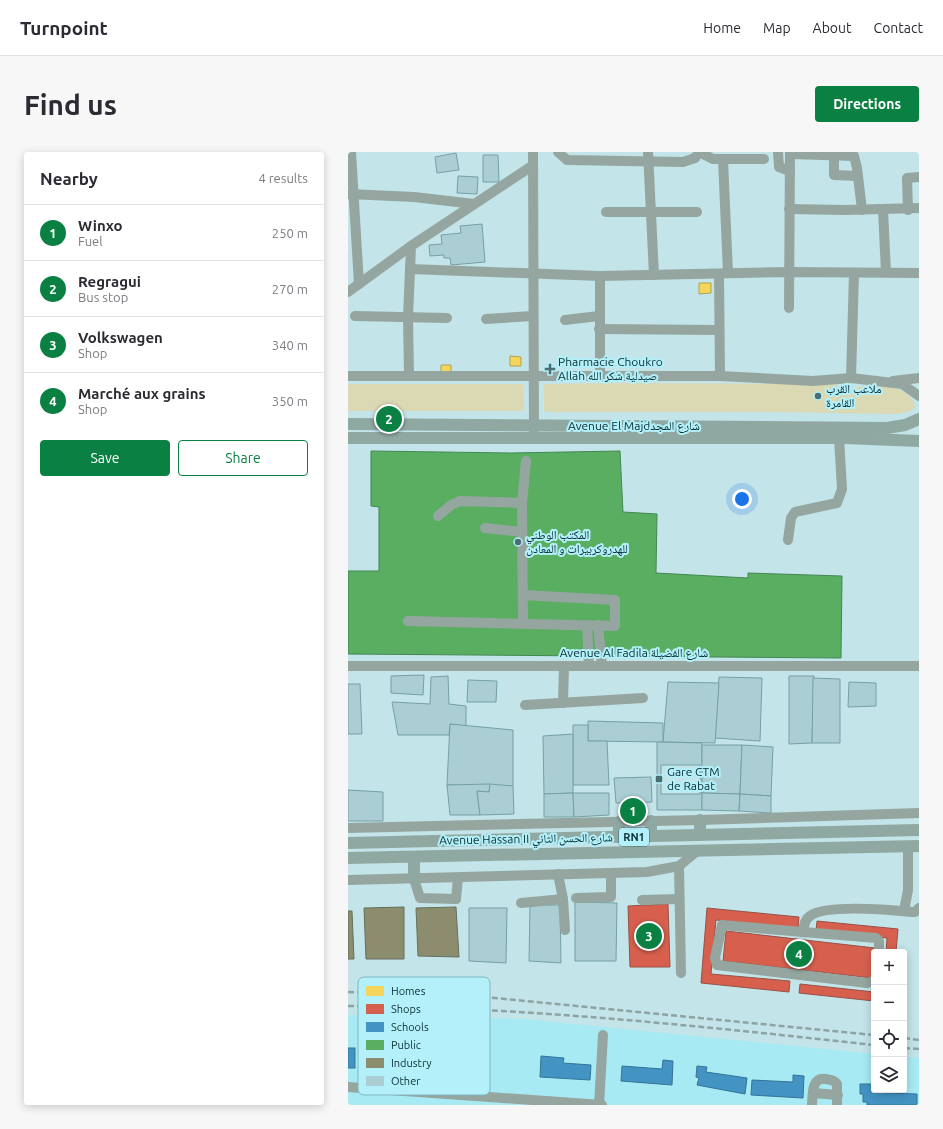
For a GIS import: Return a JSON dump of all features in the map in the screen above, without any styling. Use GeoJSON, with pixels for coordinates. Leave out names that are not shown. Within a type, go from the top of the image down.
{"type":"FeatureCollection","features":[{"type":"Feature","properties":{"kind":"main road","name":"Avenue El Majdشارع المجد"},"geometry":{"type":"LineString","coordinates":[[348,424],[887,428],[905,425],[919,419]]}},
{"type":"Feature","properties":{"kind":"main road","name":"Avenue El Majdشارع المجد"},"geometry":{"type":"LineString","coordinates":[[348,438],[839,438],[919,441]]}},
{"type":"Feature","properties":{"kind":"main road"},"geometry":{"type":"LineString","coordinates":[[700,820],[700,836]]}},
{"type":"Feature","properties":{"kind":"main road"},"geometry":{"type":"LineString","coordinates":[[651,821],[651,836]]}},
{"type":"Feature","properties":{"kind":"main road"},"geometry":{"type":"LineString","coordinates":[[619,822],[619,837]]}},
{"type":"Feature","properties":{"kind":"main road","name":"Avenue Hassan II شارع الحسن الثاني"},"geometry":{"type":"LineString","coordinates":[[348,843],[919,830]]}},
{"type":"Feature","properties":{"kind":"main road","name":"Avenue Hassan II شارع الحسن الثاني"},"geometry":{"type":"LineString","coordinates":[[348,858],[914,847]]}},
{"type":"Feature","properties":{"kind":"main road"},"geometry":{"type":"LineString","coordinates":[[414,857],[414,879]]}},
{"type":"Feature","properties":{"kind":"street"},"geometry":{"type":"LineString","coordinates":[[351,152],[353,252],[359,284]]}},
{"type":"Feature","properties":{"kind":"street"},"geometry":{"type":"LineString","coordinates":[[533,152],[534,439]]}},
{"type":"Feature","properties":{"kind":"street"},"geometry":{"type":"LineString","coordinates":[[558,152],[567,160],[649,156],[683,162],[695,158],[699,152],[705,156],[723,160],[764,159]]}},
{"type":"Feature","properties":{"kind":"street"},"geometry":{"type":"LineString","coordinates":[[778,152],[779,167],[790,171]]}},
{"type":"Feature","properties":{"kind":"street"},"geometry":{"type":"LineString","coordinates":[[789,308],[790,153],[854,156],[862,210]]}},
{"type":"Feature","properties":{"kind":"street"},"geometry":{"type":"LineString","coordinates":[[834,155],[834,175],[858,176]]}},
{"type":"Feature","properties":{"kind":"street"},"geometry":{"type":"LineString","coordinates":[[649,156],[654,275]]}},
{"type":"Feature","properties":{"kind":"street"},"geometry":{"type":"LineString","coordinates":[[720,376],[718,330],[724,273],[723,160]]}},
{"type":"Feature","properties":{"kind":"street"},"geometry":{"type":"LineString","coordinates":[[348,292],[411,246],[532,166]]}},
{"type":"Feature","properties":{"kind":"street"},"geometry":{"type":"LineString","coordinates":[[908,210],[907,178],[919,177]]}},
{"type":"Feature","properties":{"kind":"street"},"geometry":{"type":"LineString","coordinates":[[351,194],[414,197],[474,204]]}},
{"type":"Feature","properties":{"kind":"street"},"geometry":{"type":"LineString","coordinates":[[789,209],[908,210],[919,208]]}},
{"type":"Feature","properties":{"kind":"street"},"geometry":{"type":"LineString","coordinates":[[883,210],[886,272]]}},
{"type":"Feature","properties":{"kind":"street"},"geometry":{"type":"LineString","coordinates":[[606,212],[697,212]]}},
{"type":"Feature","properties":{"kind":"street"},"geometry":{"type":"LineString","coordinates":[[409,376],[408,317],[411,246]]}},
{"type":"Feature","properties":{"kind":"street"},"geometry":{"type":"LineString","coordinates":[[410,269],[533,272],[600,276],[789,272],[919,272]]}},
{"type":"Feature","properties":{"kind":"street"},"geometry":{"type":"LineString","coordinates":[[851,378],[854,273]]}},
{"type":"Feature","properties":{"kind":"street"},"geometry":{"type":"LineString","coordinates":[[600,276],[600,377]]}},
{"type":"Feature","properties":{"kind":"street"},"geometry":{"type":"LineString","coordinates":[[355,316],[447,318]]}},
{"type":"Feature","properties":{"kind":"street"},"geometry":{"type":"LineString","coordinates":[[486,319],[533,316]]}},
{"type":"Feature","properties":{"kind":"street"},"geometry":{"type":"LineString","coordinates":[[565,320],[599,316]]}},
{"type":"Feature","properties":{"kind":"street"},"geometry":{"type":"LineString","coordinates":[[599,329],[718,330]]}},
{"type":"Feature","properties":{"kind":"street"},"geometry":{"type":"LineString","coordinates":[[348,376],[720,376],[813,381],[851,378],[902,384],[919,396]]}},
{"type":"Feature","properties":{"kind":"street"},"geometry":{"type":"LineString","coordinates":[[889,382],[919,378]]}},
{"type":"Feature","properties":{"kind":"street"},"geometry":{"type":"LineString","coordinates":[[788,540],[791,518],[795,512],[837,503],[842,489],[839,438]]}},
{"type":"Feature","properties":{"kind":"street"},"geometry":{"type":"LineString","coordinates":[[523,623],[522,503],[526,461]]}},
{"type":"Feature","properties":{"kind":"street"},"geometry":{"type":"LineString","coordinates":[[438,516],[451,505],[460,501],[522,503]]}},
{"type":"Feature","properties":{"kind":"street"},"geometry":{"type":"LineString","coordinates":[[485,528],[522,532]]}},
{"type":"Feature","properties":{"kind":"street"},"geometry":{"type":"LineString","coordinates":[[408,621],[615,626],[615,600],[523,596]]}},
{"type":"Feature","properties":{"kind":"street"},"geometry":{"type":"LineString","coordinates":[[587,625],[589,666]]}},
{"type":"Feature","properties":{"kind":"street"},"geometry":{"type":"LineString","coordinates":[[598,625],[602,666]]}},
{"type":"Feature","properties":{"kind":"street","name":"Avenue Al Fadila شارع الفضيلة"},"geometry":{"type":"LineString","coordinates":[[348,666],[919,666]]}},
{"type":"Feature","properties":{"kind":"street"},"geometry":{"type":"LineString","coordinates":[[563,703],[564,666]]}},
{"type":"Feature","properties":{"kind":"street"},"geometry":{"type":"LineString","coordinates":[[525,706],[643,698]]}},
{"type":"Feature","properties":{"kind":"street"},"geometry":{"type":"LineString","coordinates":[[348,828],[700,820],[919,813]]}},
{"type":"Feature","properties":{"kind":"street"},"geometry":{"type":"LineString","coordinates":[[904,912],[914,847]]}},
{"type":"Feature","properties":{"kind":"street"},"geometry":{"type":"LineString","coordinates":[[348,880],[647,872],[679,866],[696,852]]}},
{"type":"Feature","properties":{"kind":"street"},"geometry":{"type":"LineString","coordinates":[[679,866],[681,972]]}},
{"type":"Feature","properties":{"kind":"street"},"geometry":{"type":"LineString","coordinates":[[576,898],[611,897],[611,873]]}},
{"type":"Feature","properties":{"kind":"street"},"geometry":{"type":"LineString","coordinates":[[558,874],[563,899],[565,930]]}},
{"type":"Feature","properties":{"kind":"street"},"geometry":{"type":"LineString","coordinates":[[414,879],[418,896],[420,898],[456,899],[458,878]]}},
{"type":"Feature","properties":{"kind":"street"},"geometry":{"type":"LineString","coordinates":[[521,903],[563,899]]}},
{"type":"Feature","properties":{"kind":"street"},"geometry":{"type":"LineString","coordinates":[[642,900],[679,899]]}},
{"type":"Feature","properties":{"kind":"street"},"geometry":{"type":"LineString","coordinates":[[803,932],[804,922],[809,917],[825,910],[915,912],[919,908]]}},
{"type":"Feature","properties":{"kind":"street"},"geometry":{"type":"LineString","coordinates":[[871,982],[867,983],[718,966],[715,958],[722,925],[876,938],[879,942],[879,949]]}},
{"type":"Feature","properties":{"kind":"street"},"geometry":{"type":"LineString","coordinates":[[599,1105],[603,1035]]}},
{"type":"Feature","properties":{"kind":"street"},"geometry":{"type":"LineString","coordinates":[[812,1105],[814,1093],[816,1081],[823,1078],[836,1082],[838,1087],[837,1100],[814,1093]]}},
{"type":"Feature","properties":{"kind":"street"},"geometry":{"type":"LineString","coordinates":[[348,1087],[358,1088]]}},
{"type":"Feature","properties":{"kind":"street"},"geometry":{"type":"LineString","coordinates":[[438,1095],[505,1101],[602,1105]]}},
{"type":"Feature","properties":{"kind":"shaded area"},"geometry":{"type":"Polygon","coordinates":[[[348,384],[523,384],[524,411],[348,411],[348,384]]]}},
{"type":"Feature","properties":{"kind":"shaded area"},"geometry":{"type":"Polygon","coordinates":[[[544,384],[832,384],[854,388],[875,385],[890,387],[903,392],[913,401],[915,407],[910,411],[897,414],[768,412],[546,412],[544,410],[544,384]]]}},
{"type":"Feature","properties":{"kind":"shaded area"},"geometry":{"type":"Polygon","coordinates":[[[348,1015],[358,1015],[358,1095],[490,1095],[490,1018],[523,1019],[871,1054],[871,1093],[907,1093],[907,1057],[919,1058],[919,1105],[348,1105],[348,1015]]]}},
{"type":"Feature","properties":{"kind":"building: Homes"},"geometry":{"type":"Polygon","coordinates":[[[699,283],[711,283],[711,293],[699,294],[699,283]]]}},
{"type":"Feature","properties":{"kind":"building: Homes"},"geometry":{"type":"Polygon","coordinates":[[[510,356],[521,357],[521,366],[510,366],[510,356]]]}},
{"type":"Feature","properties":{"kind":"building: Homes"},"geometry":{"type":"Polygon","coordinates":[[[441,365],[451,365],[451,375],[441,374],[441,365]]]}},
{"type":"Feature","properties":{"kind":"building: Shops"},"geometry":{"type":"Polygon","coordinates":[[[626,805],[641,805],[641,818],[626,818],[626,805]]]}},
{"type":"Feature","properties":{"kind":"building: Shops"},"geometry":{"type":"Polygon","coordinates":[[[668,904],[670,967],[630,967],[628,906],[668,904]]]}},
{"type":"Feature","properties":{"kind":"building: Shops"},"geometry":{"type":"Polygon","coordinates":[[[707,908],[799,917],[798,928],[716,920],[711,974],[790,981],[789,992],[701,983],[707,908]]]}},
{"type":"Feature","properties":{"kind":"building: Shops"},"geometry":{"type":"Polygon","coordinates":[[[817,921],[898,929],[896,949],[886,949],[887,938],[816,931],[817,921]]]}},
{"type":"Feature","properties":{"kind":"building: Shops"},"geometry":{"type":"Polygon","coordinates":[[[726,931],[875,948],[871,949],[871,978],[723,961],[726,931]]]}},
{"type":"Feature","properties":{"kind":"building: Shops"},"geometry":{"type":"Polygon","coordinates":[[[800,984],[871,992],[871,1001],[799,993],[800,984]]]}},
{"type":"Feature","properties":{"kind":"building: Schools"},"geometry":{"type":"Polygon","coordinates":[[[348,1048],[355,1048],[355,1068],[348,1068],[348,1048]]]}},
{"type":"Feature","properties":{"kind":"building: Schools"},"geometry":{"type":"Polygon","coordinates":[[[541,1056],[564,1058],[563,1063],[591,1065],[590,1080],[540,1077],[541,1056]]]}},
{"type":"Feature","properties":{"kind":"building: Schools"},"geometry":{"type":"Polygon","coordinates":[[[663,1060],[673,1061],[672,1085],[621,1081],[622,1066],[662,1069],[663,1060]]]}},
{"type":"Feature","properties":{"kind":"building: Schools"},"geometry":{"type":"Polygon","coordinates":[[[697,1066],[707,1067],[706,1072],[747,1078],[745,1094],[697,1085],[699,1078],[696,1077],[697,1066]]]}},
{"type":"Feature","properties":{"kind":"building: Schools"},"geometry":{"type":"Polygon","coordinates":[[[793,1075],[804,1076],[803,1098],[751,1095],[752,1080],[793,1082],[793,1075]]]}},
{"type":"Feature","properties":{"kind":"building: Schools"},"geometry":{"type":"Polygon","coordinates":[[[860,1084],[871,1084],[871,1093],[917,1094],[917,1105],[867,1105],[867,1102],[863,1102],[863,1094],[860,1094],[860,1084]]]}},
{"type":"Feature","properties":{"kind":"building: Public","name":"المكتب الوطني للهدروكربيرات و المعادن"},"geometry":{"type":"Polygon","coordinates":[[[371,451],[511,453],[620,451],[623,512],[657,514],[656,573],[748,578],[748,573],[842,576],[841,658],[348,654],[348,571],[379,571],[379,507],[371,506],[371,451]]]}},
{"type":"Feature","properties":{"kind":"building: Industry"},"geometry":{"type":"Polygon","coordinates":[[[404,907],[404,959],[366,959],[364,908],[404,907]]]}},
{"type":"Feature","properties":{"kind":"building: Industry"},"geometry":{"type":"Polygon","coordinates":[[[456,907],[459,957],[418,956],[416,908],[456,907]]]}},
{"type":"Feature","properties":{"kind":"building: Industry"},"geometry":{"type":"Polygon","coordinates":[[[348,911],[352,911],[354,959],[348,959],[348,911]]]}},
{"type":"Feature","properties":{"kind":"building: Other"},"geometry":{"type":"Polygon","coordinates":[[[456,153],[459,170],[437,173],[435,157],[456,153]]]}},
{"type":"Feature","properties":{"kind":"building: Other"},"geometry":{"type":"Polygon","coordinates":[[[483,155],[498,155],[499,182],[483,182],[483,155]]]}},
{"type":"Feature","properties":{"kind":"building: Other"},"geometry":{"type":"Polygon","coordinates":[[[458,176],[478,177],[477,194],[457,193],[458,176]]]}},
{"type":"Feature","properties":{"kind":"building: Other"},"geometry":{"type":"Polygon","coordinates":[[[482,224],[485,262],[451,265],[450,258],[444,258],[444,255],[430,256],[429,245],[442,244],[441,235],[461,233],[460,226],[482,224]]]}},
{"type":"Feature","properties":{"kind":"building: Other"},"geometry":{"type":"Polygon","coordinates":[[[424,675],[423,695],[391,693],[391,676],[424,675]]]}},
{"type":"Feature","properties":{"kind":"building: Other"},"geometry":{"type":"Polygon","coordinates":[[[448,676],[449,704],[466,706],[466,726],[450,724],[449,735],[398,735],[392,702],[430,704],[431,677],[448,676]]]}},
{"type":"Feature","properties":{"kind":"building: Other"},"geometry":{"type":"Polygon","coordinates":[[[789,676],[814,676],[812,743],[789,744],[789,676]]]}},
{"type":"Feature","properties":{"kind":"building: Other"},"geometry":{"type":"Polygon","coordinates":[[[719,677],[762,678],[760,741],[715,738],[719,677]]]}},
{"type":"Feature","properties":{"kind":"building: Other"},"geometry":{"type":"Polygon","coordinates":[[[813,678],[840,679],[840,743],[812,743],[813,678]]]}},
{"type":"Feature","properties":{"kind":"building: Other"},"geometry":{"type":"Polygon","coordinates":[[[468,680],[497,681],[496,702],[467,702],[468,680]]]}},
{"type":"Feature","properties":{"kind":"building: Other"},"geometry":{"type":"Polygon","coordinates":[[[668,682],[719,683],[715,743],[663,742],[668,682]]]}},
{"type":"Feature","properties":{"kind":"building: Other"},"geometry":{"type":"Polygon","coordinates":[[[849,682],[876,683],[876,706],[848,707],[849,682]]]}},
{"type":"Feature","properties":{"kind":"building: Other"},"geometry":{"type":"Polygon","coordinates":[[[348,684],[360,684],[362,734],[348,734],[348,684]]]}},
{"type":"Feature","properties":{"kind":"building: Other"},"geometry":{"type":"Polygon","coordinates":[[[588,721],[663,723],[663,742],[588,741],[588,721]]]}},
{"type":"Feature","properties":{"kind":"building: Other"},"geometry":{"type":"Polygon","coordinates":[[[450,724],[513,730],[513,786],[447,785],[450,724]]]}},
{"type":"Feature","properties":{"kind":"building: Other"},"geometry":{"type":"Polygon","coordinates":[[[573,725],[588,725],[588,741],[607,741],[609,785],[573,785],[573,725]]]}},
{"type":"Feature","properties":{"kind":"building: Other"},"geometry":{"type":"Polygon","coordinates":[[[573,734],[573,793],[544,794],[543,736],[573,734]]]}},
{"type":"Feature","properties":{"kind":"building: Other","name":"Gare CTM de Rabat"},"geometry":{"type":"Polygon","coordinates":[[[657,742],[702,743],[702,810],[657,810],[657,742]],[[661,765],[661,794],[700,794],[700,765],[661,765]]]}},
{"type":"Feature","properties":{"kind":"building: Other"},"geometry":{"type":"Polygon","coordinates":[[[702,745],[742,745],[740,794],[702,793],[702,745]]]}},
{"type":"Feature","properties":{"kind":"building: Other"},"geometry":{"type":"Polygon","coordinates":[[[742,745],[773,747],[771,796],[740,794],[742,745]]]}},
{"type":"Feature","properties":{"kind":"building: Other"},"geometry":{"type":"Polygon","coordinates":[[[651,777],[652,802],[616,803],[614,778],[651,777]]]}},
{"type":"Feature","properties":{"kind":"building: Other"},"geometry":{"type":"Polygon","coordinates":[[[490,784],[489,792],[477,791],[480,815],[450,815],[447,785],[490,784]]]}},
{"type":"Feature","properties":{"kind":"building: Other"},"geometry":{"type":"Polygon","coordinates":[[[490,784],[513,786],[514,814],[480,815],[477,791],[489,792],[490,784]]]}},
{"type":"Feature","properties":{"kind":"building: Other"},"geometry":{"type":"Polygon","coordinates":[[[348,790],[383,792],[383,821],[348,821],[348,790]]]}},
{"type":"Feature","properties":{"kind":"building: Other"},"geometry":{"type":"Polygon","coordinates":[[[573,793],[574,817],[544,817],[544,794],[573,793]]]}},
{"type":"Feature","properties":{"kind":"building: Other"},"geometry":{"type":"Polygon","coordinates":[[[573,793],[609,793],[609,815],[574,817],[573,793]]]}},
{"type":"Feature","properties":{"kind":"building: Other"},"geometry":{"type":"Polygon","coordinates":[[[702,793],[740,794],[739,811],[702,810],[702,793]]]}},
{"type":"Feature","properties":{"kind":"building: Other"},"geometry":{"type":"Polygon","coordinates":[[[740,794],[771,796],[771,813],[739,811],[740,794]]]}},
{"type":"Feature","properties":{"kind":"building: Other"},"geometry":{"type":"Polygon","coordinates":[[[575,902],[617,903],[616,961],[575,961],[575,902]]]}},
{"type":"Feature","properties":{"kind":"building: Other"},"geometry":{"type":"Polygon","coordinates":[[[530,905],[560,905],[561,963],[529,961],[530,905]]]}},
{"type":"Feature","properties":{"kind":"building: Other"},"geometry":{"type":"Polygon","coordinates":[[[469,908],[507,908],[506,963],[469,961],[469,908]]]}},
{"type":"Feature","properties":{"kind":"railway"},"geometry":{"type":"LineString","coordinates":[[348,992],[358,992]]}},
{"type":"Feature","properties":{"kind":"railway"},"geometry":{"type":"LineString","coordinates":[[490,998],[871,1035]]}},
{"type":"Feature","properties":{"kind":"railway"},"geometry":{"type":"LineString","coordinates":[[348,1006],[358,1006]]}},
{"type":"Feature","properties":{"kind":"railway"},"geometry":{"type":"LineString","coordinates":[[490,1011],[611,1019],[871,1045]]}},
{"type":"Feature","properties":{"kind":"railway"},"geometry":{"type":"LineString","coordinates":[[907,1038],[919,1040]]}},
{"type":"Feature","properties":{"kind":"railway"},"geometry":{"type":"LineString","coordinates":[[907,1048],[919,1049]]}},
{"type":"Feature","properties":{"kind":"place","name":"Pharmacie Choukro Allah صيدلية شكر الله"},"geometry":{"type":"Point","coordinates":[550,369]}},
{"type":"Feature","properties":{"kind":"place","name":"ملاعب القرب القامرة"},"geometry":{"type":"Point","coordinates":[818,396]}},
{"type":"Feature","properties":{"kind":"place","name":"Regragui"},"geometry":{"type":"Point","coordinates":[389,419]}},
{"type":"Feature","properties":{"kind":"place","name":"المكتب الوطني للهدروكربيرات و المعادن"},"geometry":{"type":"Point","coordinates":[518,542]}},
{"type":"Feature","properties":{"kind":"place","name":"Gare CTM de Rabat"},"geometry":{"type":"Point","coordinates":[659,779]}},
{"type":"Feature","properties":{"kind":"place","name":"Winxo"},"geometry":{"type":"Point","coordinates":[633,811]}},
{"type":"Feature","properties":{"kind":"place","name":"Volkswagen"},"geometry":{"type":"Point","coordinates":[649,936]}},
{"type":"Feature","properties":{"kind":"place","name":"Marché aux grains"},"geometry":{"type":"Point","coordinates":[799,954]}}]}
